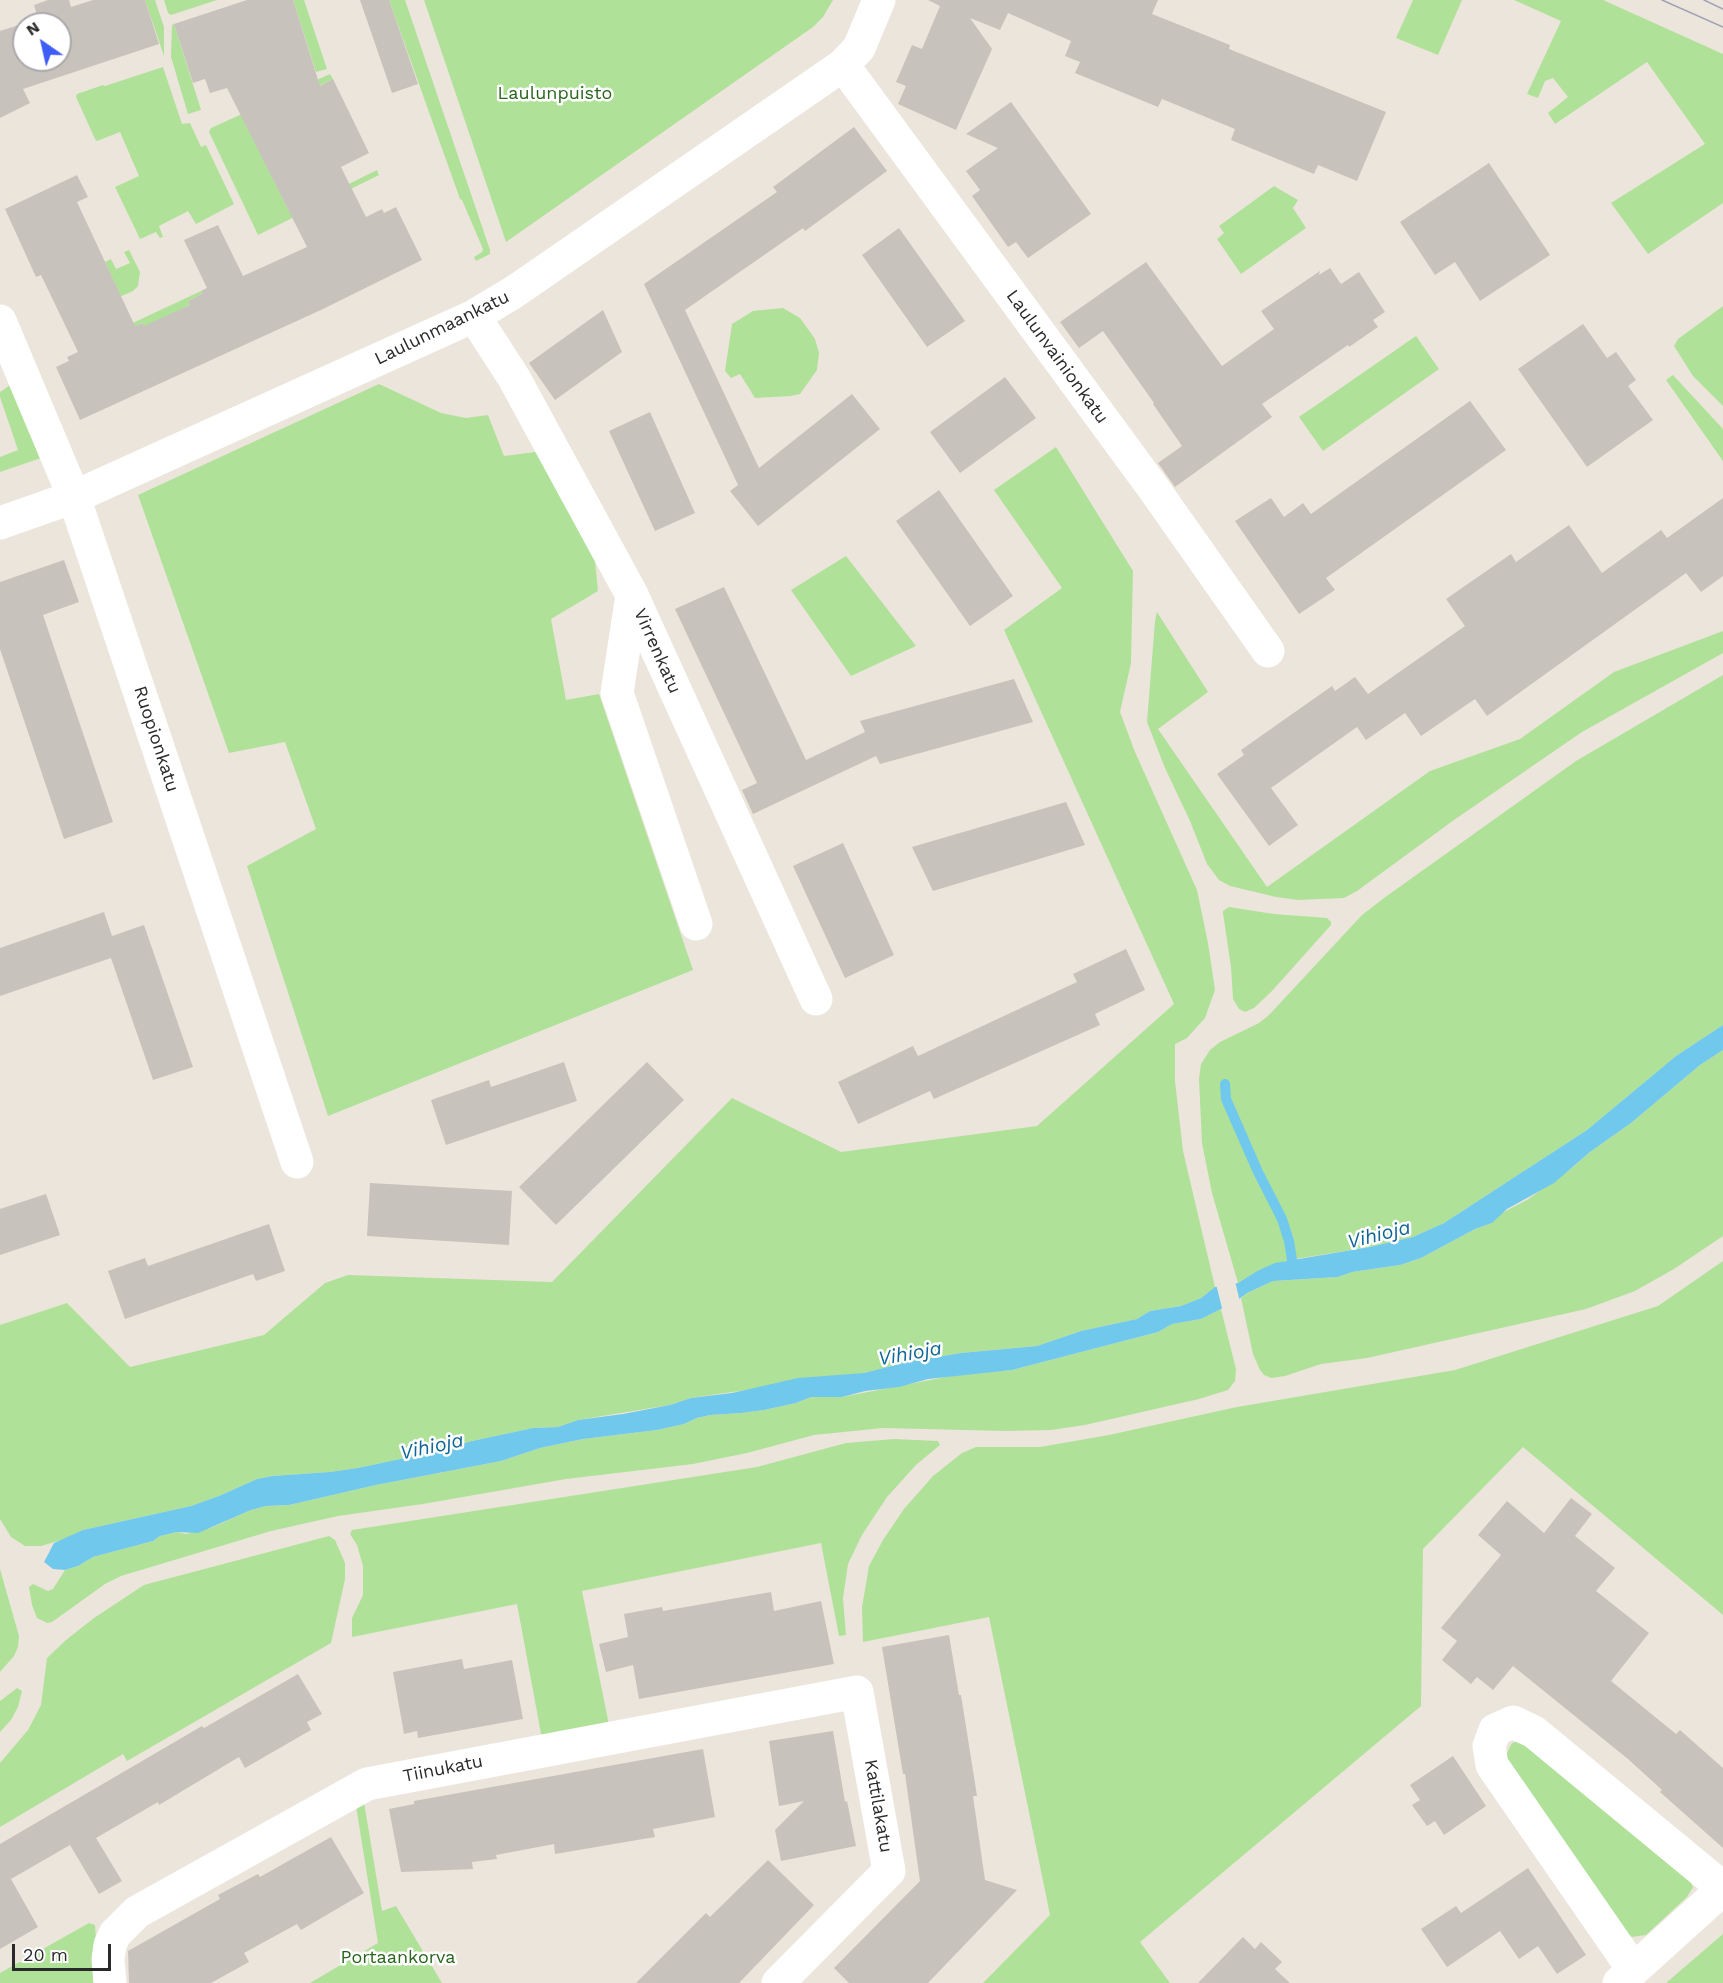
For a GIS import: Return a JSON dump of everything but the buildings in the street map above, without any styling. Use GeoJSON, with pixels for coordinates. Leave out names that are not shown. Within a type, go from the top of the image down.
{"type":"FeatureCollection","features":[{"type":"Feature","properties":{"kind":"street","name":"Laulunmaankatu"},"geometry":{"type":"LineString","coordinates":[[0,523],[74,497],[474,316],[514,292],[843,65],[859,48],[879,0]]}},
{"type":"Feature","properties":{"kind":"street","name":"Laulunvainionkatu"},"geometry":{"type":"LineString","coordinates":[[843,65],[1154,489],[1268,651]]}},
{"type":"Feature","properties":{"kind":"street","name":"Virrenkatu"},"geometry":{"type":"LineString","coordinates":[[474,316],[514,378],[632,595],[816,999]]}},
{"type":"Feature","properties":{"kind":"street","name":"Ruopionkatu"},"geometry":{"type":"LineString","coordinates":[[0,321],[74,497],[297,1162]]}},
{"type":"Feature","properties":{"kind":"street"},"geometry":{"type":"LineString","coordinates":[[632,595],[616,693],[696,924]]}},
{"type":"Feature","properties":{"kind":"street","name":"Tiinukatu"},"geometry":{"type":"LineString","coordinates":[[110,1983],[108,1959],[110,1945],[115,1934],[137,1912],[367,1784],[857,1692]]}},
{"type":"Feature","properties":{"kind":"street","name":"Kattilakatu"},"geometry":{"type":"LineString","coordinates":[[777,1983],[889,1871],[857,1692]]}},
{"type":"Feature","properties":{"kind":"street"},"geometry":{"type":"LineString","coordinates":[[1513,1722],[1534,1732],[1723,1888],[1626,1976],[1492,1765],[1489,1746],[1495,1730],[1513,1722]]}},
{"type":"Feature","properties":{"kind":"green space"},"geometry":{"type":"Polygon","coordinates":[[[145,0],[155,0],[164,27],[164,56],[145,0]]]}},
{"type":"Feature","properties":{"kind":"green space"},"geometry":{"type":"Polygon","coordinates":[[[164,0],[217,0],[171,15],[168,13],[164,0]]]}},
{"type":"Feature","properties":{"kind":"green space"},"geometry":{"type":"Polygon","coordinates":[[[293,0],[304,0],[327,69],[316,72],[293,0]]]}},
{"type":"Feature","properties":{"kind":"green space"},"geometry":{"type":"Polygon","coordinates":[[[389,0],[405,0],[490,250],[490,254],[476,261],[474,257],[483,249],[460,199],[389,0]]]}},
{"type":"Feature","properties":{"kind":"green space","name":"Laulunpuisto"},"geometry":{"type":"Polygon","coordinates":[[[424,0],[833,0],[823,17],[813,27],[506,242],[424,0]]]}},
{"type":"Feature","properties":{"kind":"green space"},"geometry":{"type":"Polygon","coordinates":[[[1413,0],[1462,0],[1438,55],[1396,38],[1413,0]]]}},
{"type":"Feature","properties":{"kind":"green space"},"geometry":{"type":"Polygon","coordinates":[[[1514,0],[1603,0],[1723,54],[1723,203],[1648,254],[1611,203],[1705,144],[1647,62],[1555,124],[1548,113],[1568,97],[1553,78],[1545,81],[1538,98],[1527,94],[1561,21],[1514,0]]]}},
{"type":"Feature","properties":{"kind":"green space"},"geometry":{"type":"Polygon","coordinates":[[[174,24],[201,110],[188,114],[171,57],[172,25],[174,24]]]}},
{"type":"Feature","properties":{"kind":"green space"},"geometry":{"type":"Polygon","coordinates":[[[163,67],[182,124],[190,123],[201,147],[206,145],[234,204],[196,224],[188,211],[159,226],[163,237],[160,238],[156,232],[140,239],[115,187],[139,176],[120,132],[97,141],[76,97],[77,94],[103,85],[163,67]]]}},
{"type":"Feature","properties":{"kind":"green space"},"geometry":{"type":"Polygon","coordinates":[[[330,74],[333,79],[245,123],[290,213],[377,170],[379,175],[258,235],[209,132],[211,128],[330,74]]]}},
{"type":"Feature","properties":{"kind":"green space"},"geometry":{"type":"Polygon","coordinates":[[[1274,186],[1298,200],[1293,208],[1306,228],[1241,274],[1217,239],[1224,233],[1219,226],[1274,186]]]}},
{"type":"Feature","properties":{"kind":"green space"},"geometry":{"type":"Polygon","coordinates":[[[129,250],[140,272],[138,286],[133,291],[117,298],[115,284],[105,262],[111,259],[116,269],[130,263],[124,252],[129,250]]]}},
{"type":"Feature","properties":{"kind":"green space"},"geometry":{"type":"Polygon","coordinates":[[[201,291],[202,294],[188,301],[190,305],[145,327],[142,323],[124,332],[122,328],[201,291]]]}},
{"type":"Feature","properties":{"kind":"green space"},"geometry":{"type":"Polygon","coordinates":[[[1723,306],[1723,406],[1693,376],[1674,346],[1678,339],[1723,306]]]}},
{"type":"Feature","properties":{"kind":"green space"},"geometry":{"type":"Polygon","coordinates":[[[783,308],[800,318],[815,339],[819,353],[817,370],[800,394],[755,398],[740,374],[731,378],[725,371],[732,324],[753,311],[783,308]]]}},
{"type":"Feature","properties":{"kind":"green space"},"geometry":{"type":"Polygon","coordinates":[[[1416,336],[1439,369],[1323,451],[1299,417],[1416,336]]]}},
{"type":"Feature","properties":{"kind":"green space"},"geometry":{"type":"Polygon","coordinates":[[[1673,375],[1723,429],[1723,461],[1666,380],[1673,375]]]}},
{"type":"Feature","properties":{"kind":"green space"},"geometry":{"type":"Polygon","coordinates":[[[16,381],[41,458],[0,472],[0,457],[18,450],[0,397],[0,392],[16,381]]]}},
{"type":"Feature","properties":{"kind":"green space"},"geometry":{"type":"Polygon","coordinates":[[[379,384],[441,413],[466,418],[488,415],[504,456],[543,451],[594,550],[598,591],[551,619],[566,700],[599,694],[693,970],[328,1116],[247,866],[316,829],[285,742],[229,753],[138,495],[379,384]]]}},
{"type":"Feature","properties":{"kind":"green space"},"geometry":{"type":"Polygon","coordinates":[[[1056,447],[1133,571],[1131,663],[1120,712],[1135,752],[1197,890],[1208,943],[1215,990],[1205,1018],[1187,1038],[1175,1044],[1175,1081],[1183,1151],[1215,1287],[1201,1298],[1181,1306],[1150,1311],[1137,1319],[1081,1331],[1037,1346],[961,1353],[907,1362],[864,1373],[691,1398],[670,1405],[578,1420],[558,1427],[533,1428],[358,1468],[257,1479],[191,1506],[83,1530],[68,1538],[41,1546],[25,1546],[11,1537],[0,1519],[0,1325],[67,1303],[130,1367],[264,1335],[325,1283],[348,1275],[552,1282],[732,1098],[841,1152],[1037,1126],[1174,1004],[1004,630],[1062,588],[994,490],[1056,447]]]}},
{"type":"Feature","properties":{"kind":"green space"},"geometry":{"type":"Polygon","coordinates":[[[846,556],[916,646],[851,676],[791,590],[846,556]]]}},
{"type":"Feature","properties":{"kind":"green space"},"geometry":{"type":"Polygon","coordinates":[[[1157,612],[1208,692],[1158,729],[1267,887],[1430,771],[1520,739],[1614,672],[1723,631],[1723,653],[1582,732],[1454,820],[1357,891],[1344,898],[1298,900],[1230,886],[1219,880],[1207,864],[1147,722],[1157,612]]]}},
{"type":"Feature","properties":{"kind":"green space"},"geometry":{"type":"Polygon","coordinates":[[[1723,675],[1723,1025],[1676,1056],[1587,1130],[1444,1223],[1413,1237],[1370,1247],[1289,1260],[1257,1271],[1238,1283],[1212,1193],[1202,1143],[1199,1079],[1201,1064],[1210,1050],[1269,1015],[1362,915],[1384,898],[1576,761],[1723,675]]]}},
{"type":"Feature","properties":{"kind":"green space"},"geometry":{"type":"Polygon","coordinates":[[[1229,907],[1274,914],[1327,918],[1331,922],[1331,925],[1272,991],[1254,1008],[1245,1012],[1239,1009],[1233,999],[1223,913],[1229,907]]]}},
{"type":"Feature","properties":{"kind":"green space"},"geometry":{"type":"Polygon","coordinates":[[[1723,1050],[1723,1236],[1674,1269],[1635,1291],[1586,1309],[1367,1358],[1321,1364],[1285,1376],[1271,1378],[1260,1370],[1253,1354],[1241,1298],[1247,1293],[1273,1281],[1338,1277],[1352,1272],[1400,1265],[1421,1258],[1475,1229],[1492,1223],[1500,1214],[1527,1200],[1573,1167],[1631,1123],[1700,1065],[1723,1050]]]}},
{"type":"Feature","properties":{"kind":"green space"},"geometry":{"type":"Polygon","coordinates":[[[1723,1261],[1723,1615],[1523,1447],[1423,1549],[1421,1706],[1140,1942],[1170,1983],[983,1983],[1050,1915],[989,1617],[863,1642],[862,1607],[869,1566],[904,1509],[933,1476],[962,1453],[976,1447],[1040,1447],[1109,1435],[1237,1407],[1455,1370],[1658,1306],[1723,1261]]]}},
{"type":"Feature","properties":{"kind":"green space"},"geometry":{"type":"Polygon","coordinates":[[[1221,1309],[1236,1369],[1235,1381],[1228,1390],[1199,1399],[1085,1425],[1051,1430],[883,1428],[814,1435],[747,1453],[693,1464],[566,1479],[338,1516],[271,1531],[121,1576],[105,1584],[52,1622],[47,1623],[37,1618],[32,1605],[29,1587],[33,1584],[48,1591],[53,1589],[65,1570],[78,1566],[93,1557],[153,1541],[160,1536],[177,1532],[186,1534],[213,1527],[251,1510],[266,1506],[289,1505],[376,1485],[501,1461],[540,1448],[583,1439],[657,1430],[710,1415],[764,1410],[811,1397],[842,1397],[956,1375],[1012,1370],[1158,1332],[1172,1324],[1201,1319],[1221,1309]]]}},
{"type":"Feature","properties":{"kind":"green space"},"geometry":{"type":"Polygon","coordinates":[[[894,1439],[938,1441],[940,1445],[916,1465],[887,1497],[862,1535],[848,1564],[843,1598],[846,1635],[839,1636],[821,1543],[582,1591],[609,1725],[542,1739],[517,1604],[352,1637],[352,1618],[363,1595],[363,1566],[357,1545],[350,1534],[352,1530],[757,1467],[846,1443],[894,1439]]]}},
{"type":"Feature","properties":{"kind":"green space"},"geometry":{"type":"Polygon","coordinates":[[[329,1536],[335,1540],[345,1563],[345,1579],[331,1643],[127,1761],[123,1754],[0,1827],[0,1763],[28,1730],[41,1705],[47,1658],[66,1640],[94,1618],[144,1585],[329,1536]]]}},
{"type":"Feature","properties":{"kind":"green space"},"geometry":{"type":"Polygon","coordinates":[[[0,1569],[19,1636],[14,1656],[0,1672],[0,1569]]]}},
{"type":"Feature","properties":{"kind":"green space"},"geometry":{"type":"Polygon","coordinates":[[[17,1688],[22,1691],[18,1707],[11,1720],[0,1732],[0,1701],[17,1688]]]}},
{"type":"Feature","properties":{"kind":"green space"},"geometry":{"type":"Polygon","coordinates":[[[1522,1740],[1688,1876],[1693,1887],[1687,1897],[1646,1935],[1632,1937],[1621,1929],[1506,1763],[1507,1753],[1512,1743],[1522,1740]]]}},
{"type":"Feature","properties":{"kind":"green space","name":"Portaankorva"},"geometry":{"type":"Polygon","coordinates":[[[364,1802],[382,1911],[396,1906],[442,1983],[310,1983],[378,1943],[356,1806],[364,1802]]]}},
{"type":"Feature","properties":{"kind":"green space"},"geometry":{"type":"Polygon","coordinates":[[[89,1923],[95,1925],[99,1983],[0,1983],[0,1973],[89,1923]]]}},
{"type":"Feature","properties":{"kind":"green space"},"geometry":{"type":"Polygon","coordinates":[[[1723,1934],[1723,1983],[1666,1983],[1723,1934]]]}},
{"type":"Feature","properties":{"kind":"water"},"geometry":{"type":"Polygon","coordinates":[[[1723,1025],[1723,1050],[1700,1065],[1554,1183],[1507,1209],[1492,1223],[1475,1229],[1421,1258],[1400,1265],[1352,1272],[1338,1277],[1273,1281],[1201,1319],[1172,1324],[1158,1332],[1012,1370],[928,1379],[899,1387],[865,1391],[842,1397],[811,1397],[764,1410],[710,1415],[657,1430],[583,1439],[540,1448],[501,1461],[376,1485],[289,1505],[266,1506],[251,1510],[198,1533],[177,1532],[160,1536],[153,1541],[93,1557],[78,1566],[65,1570],[53,1569],[44,1562],[54,1543],[83,1530],[191,1506],[257,1479],[358,1468],[533,1428],[558,1427],[578,1420],[623,1414],[670,1405],[691,1398],[732,1393],[798,1378],[864,1373],[907,1362],[961,1353],[1037,1346],[1081,1331],[1137,1319],[1150,1311],[1181,1306],[1201,1298],[1215,1287],[1238,1283],[1275,1263],[1370,1247],[1413,1237],[1444,1223],[1587,1130],[1676,1056],[1723,1025]]]}},
{"type":"Feature","properties":{"kind":"pier"},"geometry":{"type":"Polygon","coordinates":[[[1235,1281],[1240,1302],[1223,1312],[1216,1284],[1235,1281]]]}},
{"type":"Feature","properties":{"kind":"waterway"},"geometry":{"type":"LineString","coordinates":[[1225,1084],[1226,1099],[1258,1172],[1282,1219],[1289,1241],[1294,1272]]}},
{"type":"Feature","properties":{"kind":"tram line"},"geometry":{"type":"LineString","coordinates":[[1662,0],[1723,27]]}},
{"type":"Feature","properties":{"kind":"tram line"},"geometry":{"type":"LineString","coordinates":[[1704,0],[1723,9]]}},
{"type":"Feature","properties":{"kind":"water label","name":"Vihioja"},"geometry":{"type":"Point","coordinates":[1379,1235]}},
{"type":"Feature","properties":{"kind":"water label","name":"Vihioja"},"geometry":{"type":"Point","coordinates":[910,1354]}},
{"type":"Feature","properties":{"kind":"water label","name":"Vihioja"},"geometry":{"type":"Point","coordinates":[432,1447]}}]}
